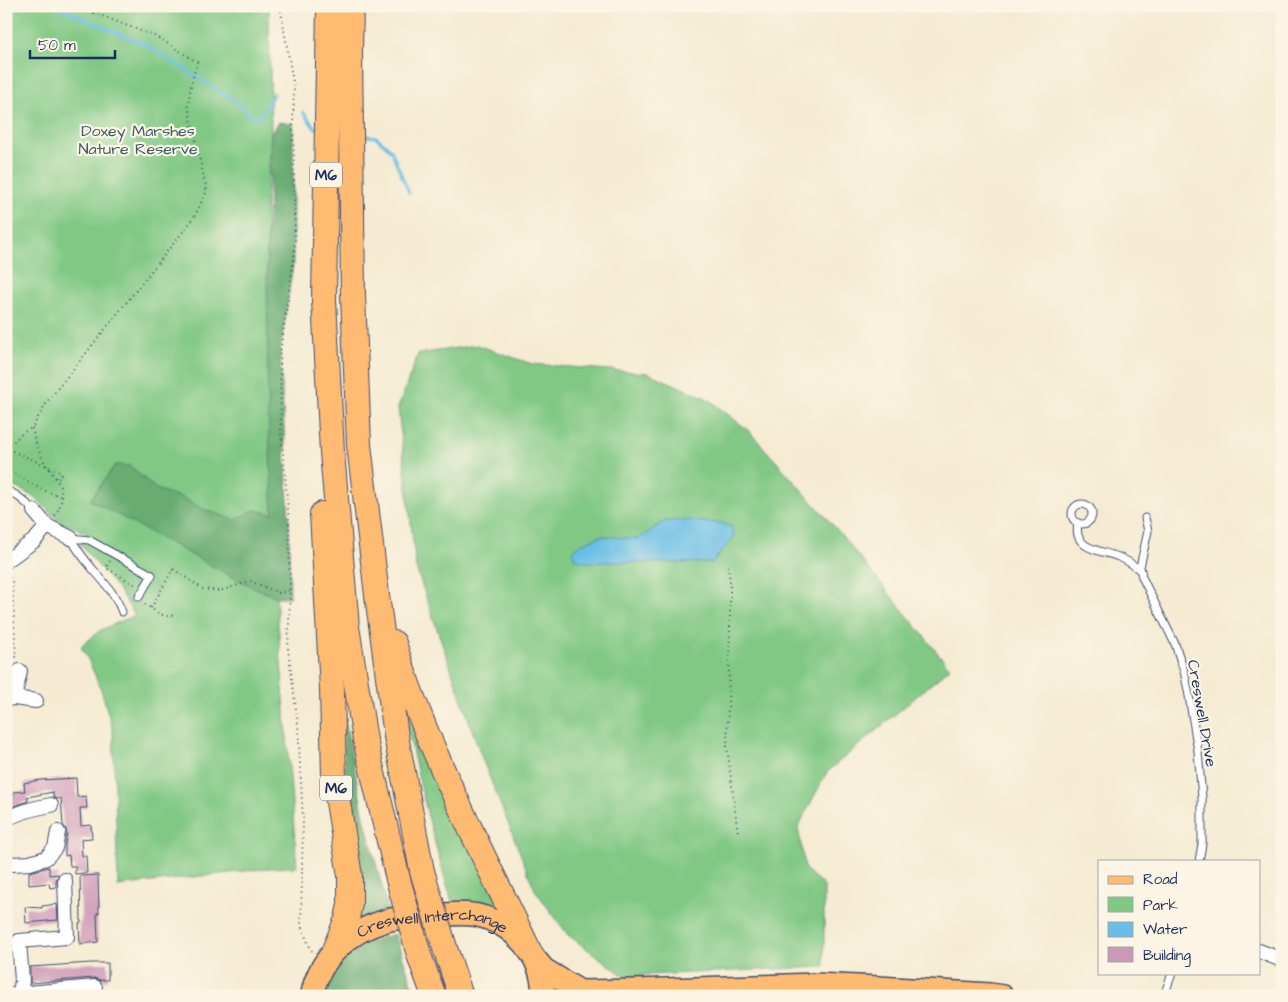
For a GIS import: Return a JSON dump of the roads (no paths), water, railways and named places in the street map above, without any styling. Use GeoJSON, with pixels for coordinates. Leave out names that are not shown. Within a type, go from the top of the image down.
{"type":"FeatureCollection","features":[{"type":"Feature","properties":{"kind":"highway","name":"M6"},"geometry":{"type":"LineString","coordinates":[[329,6],[339,50],[353,295],[359,444],[377,596],[396,736],[422,871],[461,996]]}},
{"type":"Feature","properties":{"kind":"highway","name":"M6"},"geometry":{"type":"LineString","coordinates":[[351,6],[339,50],[324,300],[335,481],[322,509],[338,621],[365,740],[398,879],[419,955],[434,996]]}},
{"type":"Feature","properties":{"kind":"highway","name":"M6"},"geometry":{"type":"LineString","coordinates":[[377,596],[385,607],[393,640],[420,718],[531,952]]}},
{"type":"Feature","properties":{"kind":"highway","name":"M6"},"geometry":{"type":"LineString","coordinates":[[322,973],[347,919],[350,904],[350,876],[334,777],[332,689],[338,621]]}},
{"type":"Feature","properties":{"kind":"highway","name":"Creswell Interchange"},"geometry":{"type":"LineString","coordinates":[[322,973],[358,932],[371,926],[387,920],[468,914],[486,918],[505,928],[514,934],[531,952],[543,981],[543,996]]}},
{"type":"Feature","properties":{"kind":"main road"},"geometry":{"type":"LineString","coordinates":[[531,952],[544,969],[576,994],[635,990],[815,984],[888,987],[1003,996]]}},
{"type":"Feature","properties":{"kind":"main road"},"geometry":{"type":"LineString","coordinates":[[301,996],[322,973]]}},
{"type":"Feature","properties":{"kind":"street"},"geometry":{"type":"LineString","coordinates":[[34,511],[48,526],[71,538]]}},
{"type":"Feature","properties":{"kind":"street"},"geometry":{"type":"LineString","coordinates":[[6,562],[35,540],[48,526]]}},
{"type":"Feature","properties":{"kind":"street"},"geometry":{"type":"LineString","coordinates":[[20,671],[10,698],[36,701]]}},
{"type":"Feature","properties":{"kind":"street"},"geometry":{"type":"LineString","coordinates":[[6,819],[22,811],[51,806]]}},
{"type":"Feature","properties":{"kind":"street"},"geometry":{"type":"LineString","coordinates":[[6,860],[12,864],[30,863],[46,858],[55,848],[58,832]]}},
{"type":"Feature","properties":{"kind":"street"},"geometry":{"type":"LineString","coordinates":[[13,994],[22,980],[19,941],[67,938],[65,880]]}},
{"type":"Feature","properties":{"kind":"street"},"geometry":{"type":"LineString","coordinates":[[1260,951],[1282,960]]}},
{"type":"Feature","properties":{"kind":"street"},"geometry":{"type":"LineString","coordinates":[[13,994],[96,987]]}},
{"type":"Feature","properties":{"kind":"lane"},"geometry":{"type":"LineString","coordinates":[[6,490],[16,494],[34,511]]}},
{"type":"Feature","properties":{"kind":"lane","name":"Creswell Drive"},"geometry":{"type":"LineString","coordinates":[[1145,518],[1148,532],[1142,557],[1142,577],[1175,644],[1184,671],[1198,751],[1202,798],[1202,844],[1199,860]]}},
{"type":"Feature","properties":{"kind":"lane"},"geometry":{"type":"LineString","coordinates":[[1078,523],[1077,534],[1084,544],[1099,552],[1123,558],[1141,571]]}},
{"type":"Feature","properties":{"kind":"lane"},"geometry":{"type":"LineString","coordinates":[[71,538],[89,540],[152,575],[139,597]]}},
{"type":"Feature","properties":{"kind":"lane"},"geometry":{"type":"LineString","coordinates":[[71,538],[77,550],[114,596],[122,612]]}},
{"type":"Feature","properties":{"kind":"lane"},"geometry":{"type":"LineString","coordinates":[[1164,996],[1172,974]]}},
{"type":"Feature","properties":{"kind":"water"},"geometry":{"type":"Polygon","coordinates":[[[685,520],[722,523],[731,527],[734,536],[712,563],[585,562],[574,558],[573,551],[581,544],[601,536],[638,539],[665,521],[685,520]]]}},
{"type":"Feature","properties":{"kind":"waterway"},"geometry":{"type":"LineString","coordinates":[[55,6],[146,45],[240,104],[252,118],[261,116],[274,93]]}},
{"type":"Feature","properties":{"kind":"waterway"},"geometry":{"type":"LineString","coordinates":[[303,112],[315,128],[317,128]]}},
{"type":"Feature","properties":{"kind":"waterway"},"geometry":{"type":"LineString","coordinates":[[360,135],[376,137],[391,150],[409,193]]}},
{"type":"Feature","properties":{"kind":"park label","name":"Doxey Marshes Nature Reserve"},"geometry":{"type":"Point","coordinates":[138,139]}}]}
